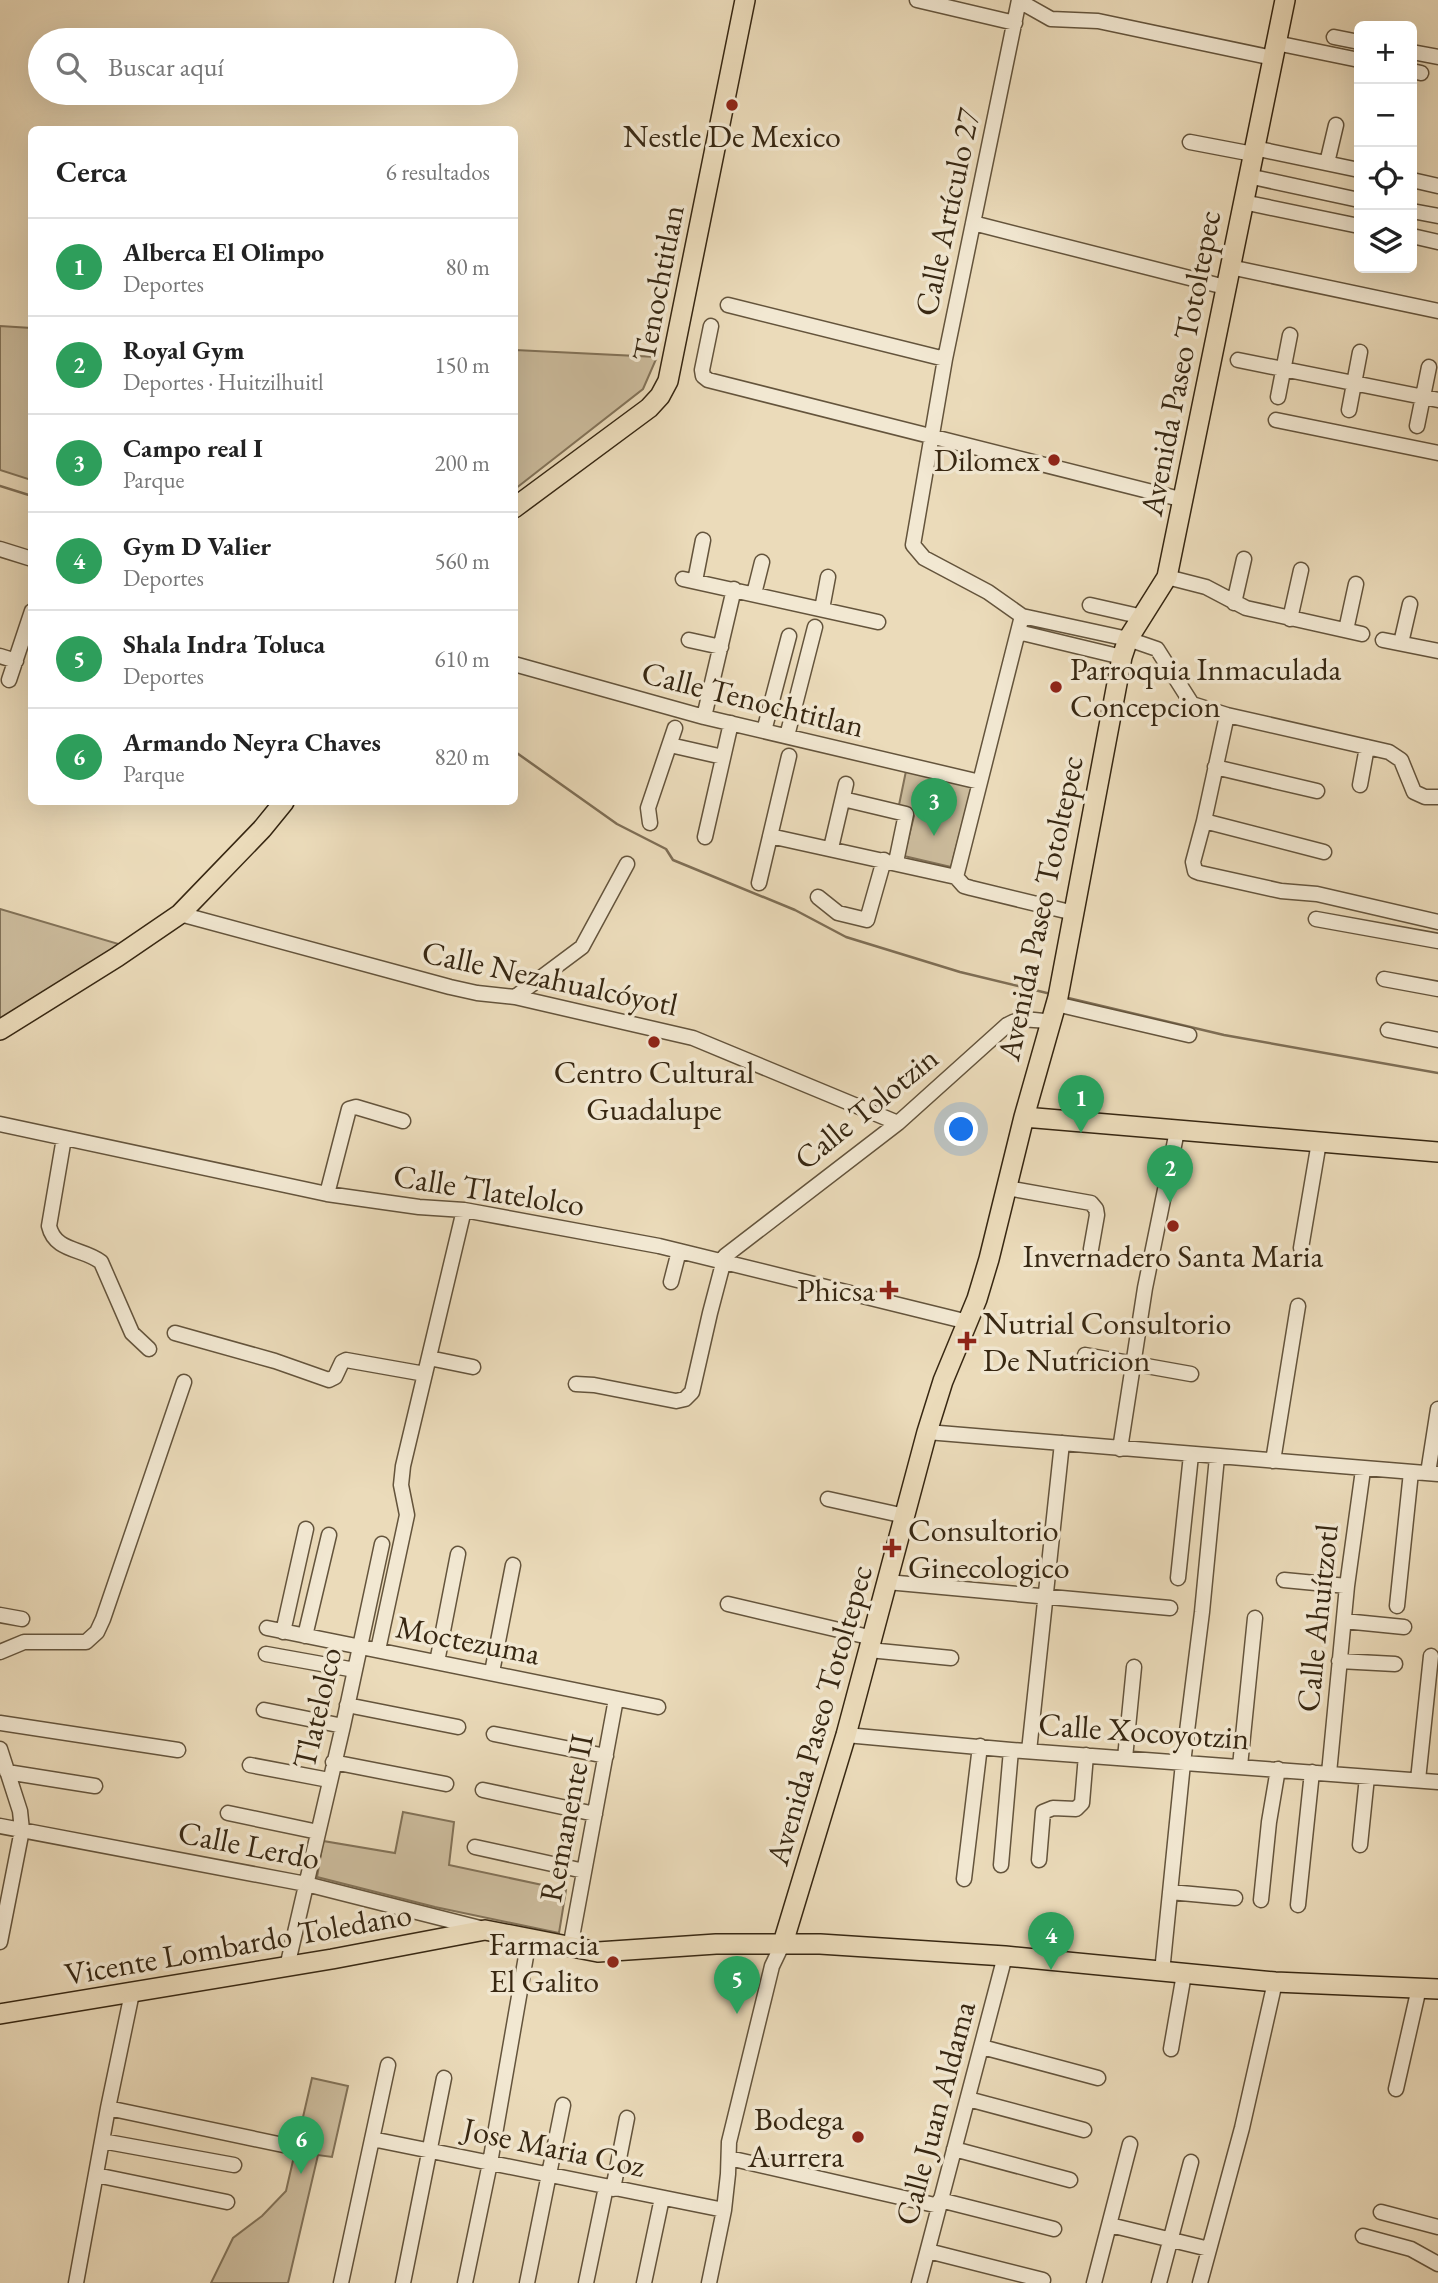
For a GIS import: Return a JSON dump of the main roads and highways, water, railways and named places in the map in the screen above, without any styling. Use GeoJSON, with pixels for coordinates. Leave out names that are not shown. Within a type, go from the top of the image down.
{"type":"FeatureCollection","features":[{"type":"Feature","properties":{"kind":"main road","name":"Tenochtitlan"},"geometry":{"type":"LineString","coordinates":[[518,505],[649,408],[668,381],[745,0]]}},
{"type":"Feature","properties":{"kind":"main road","name":"Avenida Paseo Totoltepec"},"geometry":{"type":"LineString","coordinates":[[783,1943],[846,1735],[927,1432],[943,1381],[968,1322],[989,1259],[1024,1117],[1056,1004],[1125,648],[1167,577],[1285,0]]}},
{"type":"Feature","properties":{"kind":"main road"},"geometry":{"type":"LineString","coordinates":[[0,1030],[180,915],[282,805]]}},
{"type":"Feature","properties":{"kind":"main road"},"geometry":{"type":"LineString","coordinates":[[1024,1117],[1438,1152]]}},
{"type":"Feature","properties":{"kind":"main road","name":"Vicente Lombardo Toledano"},"geometry":{"type":"LineString","coordinates":[[0,2014],[287,1967],[485,1930],[598,1952],[716,1944],[783,1943]]}},
{"type":"Feature","properties":{"kind":"main road"},"geometry":{"type":"LineString","coordinates":[[783,1943],[1005,1956],[1275,1982],[1429,1989]]}},
{"type":"Feature","properties":{"kind":"waterway"},"geometry":{"type":"LineString","coordinates":[[0,486],[28,495]]}},
{"type":"Feature","properties":{"kind":"waterway"},"geometry":{"type":"LineString","coordinates":[[518,754],[617,824],[666,849],[673,860],[795,910],[846,937],[960,972],[1051,994]]}},
{"type":"Feature","properties":{"kind":"waterway"},"geometry":{"type":"LineString","coordinates":[[1064,997],[1224,1035],[1438,1073]]}},
{"type":"Feature","properties":{"kind":"place","name":"Nestle De Mexico"},"geometry":{"type":"Point","coordinates":[732,105]}},
{"type":"Feature","properties":{"kind":"place","name":"Dilomex"},"geometry":{"type":"Point","coordinates":[1054,460]}},
{"type":"Feature","properties":{"kind":"place","name":"Parroquia Inmaculada Concepcion"},"geometry":{"type":"Point","coordinates":[1056,687]}},
{"type":"Feature","properties":{"kind":"place","name":"Campo real I"},"geometry":{"type":"Point","coordinates":[934,836]}},
{"type":"Feature","properties":{"kind":"place","name":"Centro Cultural Guadalupe"},"geometry":{"type":"Point","coordinates":[654,1042]}},
{"type":"Feature","properties":{"kind":"place","name":"Alberca El Olimpo"},"geometry":{"type":"Point","coordinates":[1081,1133]}},
{"type":"Feature","properties":{"kind":"place","name":"Royal Gym"},"geometry":{"type":"Point","coordinates":[1170,1203]}},
{"type":"Feature","properties":{"kind":"place","name":"Invernadero Santa Maria"},"geometry":{"type":"Point","coordinates":[1173,1226]}},
{"type":"Feature","properties":{"kind":"place","name":"Phicsa"},"geometry":{"type":"Point","coordinates":[889,1290]}},
{"type":"Feature","properties":{"kind":"place","name":"Nutrial Consultorio De Nutricion"},"geometry":{"type":"Point","coordinates":[967,1341]}},
{"type":"Feature","properties":{"kind":"place","name":"Consultorio Ginecologico"},"geometry":{"type":"Point","coordinates":[892,1548]}},
{"type":"Feature","properties":{"kind":"place","name":"Farmacia El Galito"},"geometry":{"type":"Point","coordinates":[613,1962]}},
{"type":"Feature","properties":{"kind":"place","name":"Gym D Valier"},"geometry":{"type":"Point","coordinates":[1051,1970]}},
{"type":"Feature","properties":{"kind":"place","name":"Shala Indra Toluca"},"geometry":{"type":"Point","coordinates":[737,2014]}},
{"type":"Feature","properties":{"kind":"place","name":"Bodega Aurrera"},"geometry":{"type":"Point","coordinates":[858,2137]}},
{"type":"Feature","properties":{"kind":"place","name":"Armando Neyra Chaves"},"geometry":{"type":"Point","coordinates":[301,2174]}}]}
